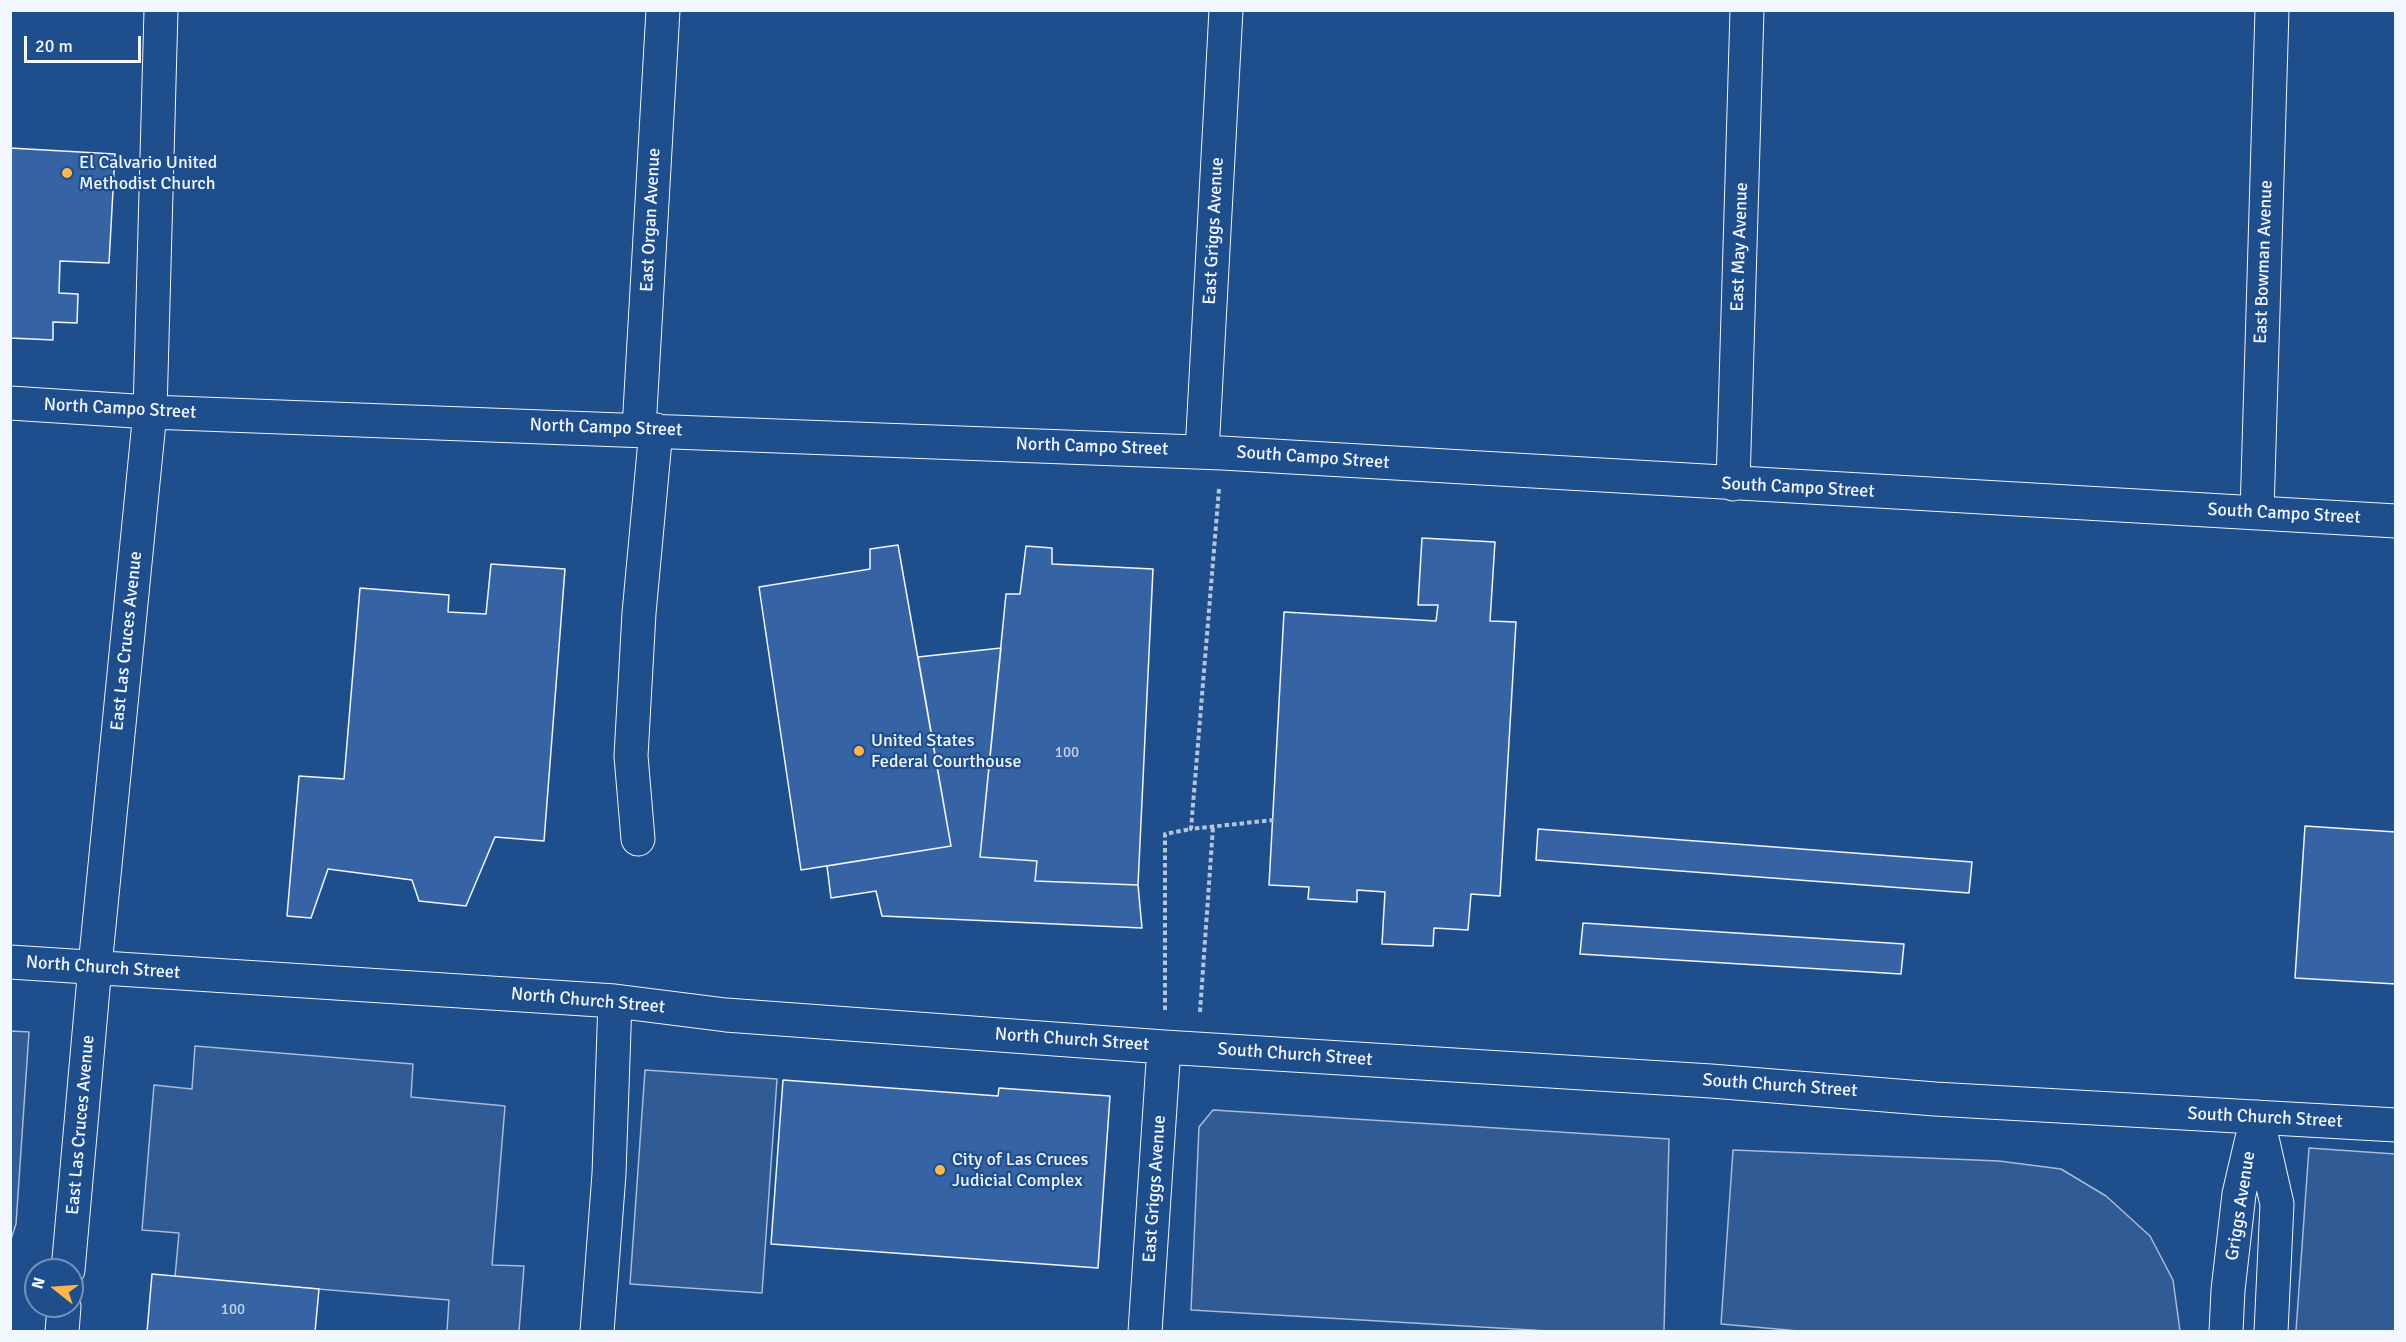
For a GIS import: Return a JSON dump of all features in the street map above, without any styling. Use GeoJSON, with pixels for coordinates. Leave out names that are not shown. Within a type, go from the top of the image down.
{"type":"FeatureCollection","features":[{"type":"Feature","properties":{"kind":"street","name":"East Las Cruces Avenue"},"geometry":{"type":"LineString","coordinates":[[69,1258],[95,966],[150,412],[162,10]]}},
{"type":"Feature","properties":{"kind":"street","name":"East Organ Avenue"},"geometry":{"type":"LineString","coordinates":[[638,839],[631,756],[647,430],[663,10]]}},
{"type":"Feature","properties":{"kind":"street","name":"East Griggs Avenue"},"geometry":{"type":"LineString","coordinates":[[1212,452],[1226,10]]}},
{"type":"Feature","properties":{"kind":"street","name":"East May Avenue"},"geometry":{"type":"LineString","coordinates":[[1733,484],[1747,10]]}},
{"type":"Feature","properties":{"kind":"street","name":"East Bowman Avenue"},"geometry":{"type":"LineString","coordinates":[[2257,513],[2272,10]]}},
{"type":"Feature","properties":{"kind":"street","name":"North Campo Street"},"geometry":{"type":"LineString","coordinates":[[10,402],[150,412],[1212,452]]}},
{"type":"Feature","properties":{"kind":"street","name":"South Campo Street"},"geometry":{"type":"LineString","coordinates":[[1212,452],[2396,521]]}},
{"type":"Feature","properties":{"kind":"street","name":"North Church Street"},"geometry":{"type":"LineString","coordinates":[[10,962],[615,1001],[726,1015],[1164,1047]]}},
{"type":"Feature","properties":{"kind":"street"},"geometry":{"type":"LineString","coordinates":[[597,1332],[609,1174],[615,1001]]}},
{"type":"Feature","properties":{"kind":"street","name":"East Griggs Avenue"},"geometry":{"type":"LineString","coordinates":[[1145,1332],[1164,1047]]}},
{"type":"Feature","properties":{"kind":"street","name":"South Church Street"},"geometry":{"type":"LineString","coordinates":[[1164,1047],[1712,1081],[1935,1098],[2396,1125]]}},
{"type":"Feature","properties":{"kind":"street","name":"Griggs Avenue"},"geometry":{"type":"LineString","coordinates":[[2226,1332],[2228,1290],[2239,1194],[2257,1117]]}},
{"type":"Feature","properties":{"kind":"street","name":"Griggs Avenue"},"geometry":{"type":"LineString","coordinates":[[2257,1117],[2277,1204],[2271,1332]]}},
{"type":"Feature","properties":{"kind":"path"},"geometry":{"type":"LineString","coordinates":[[1191,829],[1212,452]]}},
{"type":"Feature","properties":{"kind":"path"},"geometry":{"type":"LineString","coordinates":[[1166,981],[1165,834],[1273,820]]}},
{"type":"Feature","properties":{"kind":"path"},"geometry":{"type":"LineString","coordinates":[[1198,1049],[1213,827]]}},
{"type":"Feature","properties":{"kind":"shaded area"},"geometry":{"type":"Polygon","coordinates":[[[11,1031],[29,1032],[16,1224],[11,1239],[11,1031]]]}},
{"type":"Feature","properties":{"kind":"shaded area"},"geometry":{"type":"Polygon","coordinates":[[[195,1046],[413,1064],[411,1097],[505,1106],[492,1265],[524,1266],[519,1331],[447,1331],[449,1300],[175,1277],[179,1233],[142,1230],[154,1085],[192,1089],[195,1046]]]}},
{"type":"Feature","properties":{"kind":"shaded area"},"geometry":{"type":"Polygon","coordinates":[[[645,1070],[777,1079],[762,1293],[630,1284],[645,1070]]]}},
{"type":"Feature","properties":{"kind":"shaded area"},"geometry":{"type":"Polygon","coordinates":[[[1213,1110],[1669,1139],[1664,1331],[1549,1331],[1191,1310],[1199,1127],[1213,1110]]]}},
{"type":"Feature","properties":{"kind":"shaded area"},"geometry":{"type":"Polygon","coordinates":[[[2309,1148],[2395,1154],[2395,1331],[2296,1331],[2309,1148]]]}},
{"type":"Feature","properties":{"kind":"shaded area"},"geometry":{"type":"Polygon","coordinates":[[[1733,1150],[1999,1161],[2061,1169],[2106,1196],[2150,1236],[2173,1280],[2180,1331],[1810,1332],[1721,1324],[1733,1150]]]}},
{"type":"Feature","properties":{"kind":"building"},"geometry":{"type":"Polygon","coordinates":[[[10,148],[115,154],[109,263],[60,261],[59,293],[78,294],[77,323],[53,322],[53,340],[10,338],[10,148]]]}},
{"type":"Feature","properties":{"kind":"building"},"geometry":{"type":"Polygon","coordinates":[[[1422,538],[1495,542],[1490,621],[1516,622],[1500,896],[1471,894],[1468,930],[1434,928],[1433,946],[1382,944],[1385,892],[1357,890],[1357,902],[1308,899],[1309,887],[1269,885],[1284,612],[1436,621],[1438,605],[1418,605],[1422,538]]]}},
{"type":"Feature","properties":{"kind":"building","name":"United States Federal Courthouse"},"geometry":{"type":"Polygon","coordinates":[[[898,545],[951,846],[801,870],[759,587],[870,569],[870,549],[898,545]]]}},
{"type":"Feature","properties":{"kind":"building","name":"United States Federal Courthouse"},"geometry":{"type":"Polygon","coordinates":[[[1026,546],[1052,548],[1052,564],[1153,569],[1138,885],[1035,881],[1037,861],[980,857],[1006,594],[1020,594],[1026,546]]]}},
{"type":"Feature","properties":{"kind":"building"},"geometry":{"type":"Polygon","coordinates":[[[491,564],[565,569],[544,841],[495,837],[466,906],[419,901],[412,880],[328,869],[311,918],[287,916],[299,776],[344,779],[360,588],[449,595],[448,612],[486,614],[491,564]]]}},
{"type":"Feature","properties":{"kind":"building","name":"United States Federal Courthouse"},"geometry":{"type":"Polygon","coordinates":[[[1001,648],[980,857],[1037,861],[1035,881],[1138,885],[1142,928],[882,916],[876,891],[831,898],[827,866],[951,846],[918,657],[1001,648]]]}},
{"type":"Feature","properties":{"kind":"building"},"geometry":{"type":"Polygon","coordinates":[[[2305,826],[2396,832],[2396,984],[2295,978],[2305,826]]]}},
{"type":"Feature","properties":{"kind":"building"},"geometry":{"type":"Polygon","coordinates":[[[1538,829],[1972,862],[1969,893],[1536,860],[1538,829]]]}},
{"type":"Feature","properties":{"kind":"building"},"geometry":{"type":"Polygon","coordinates":[[[1583,923],[1904,944],[1901,974],[1580,954],[1583,923]]]}},
{"type":"Feature","properties":{"kind":"building","name":"City of Las Cruces Judicial Complex"},"geometry":{"type":"Polygon","coordinates":[[[783,1080],[998,1096],[999,1088],[1110,1096],[1098,1268],[771,1244],[783,1080]]]}},
{"type":"Feature","properties":{"kind":"building"},"geometry":{"type":"Polygon","coordinates":[[[152,1274],[319,1289],[315,1332],[147,1332],[152,1274]]]}},
{"type":"Feature","properties":{"kind":"place","name":"El Calvario United Methodist Church"},"geometry":{"type":"Point","coordinates":[67,173]}},
{"type":"Feature","properties":{"kind":"place","name":"United States Federal Courthouse"},"geometry":{"type":"Point","coordinates":[859,751]}},
{"type":"Feature","properties":{"kind":"place","name":"City of Las Cruces Judicial Complex"},"geometry":{"type":"Point","coordinates":[940,1170]}}]}
